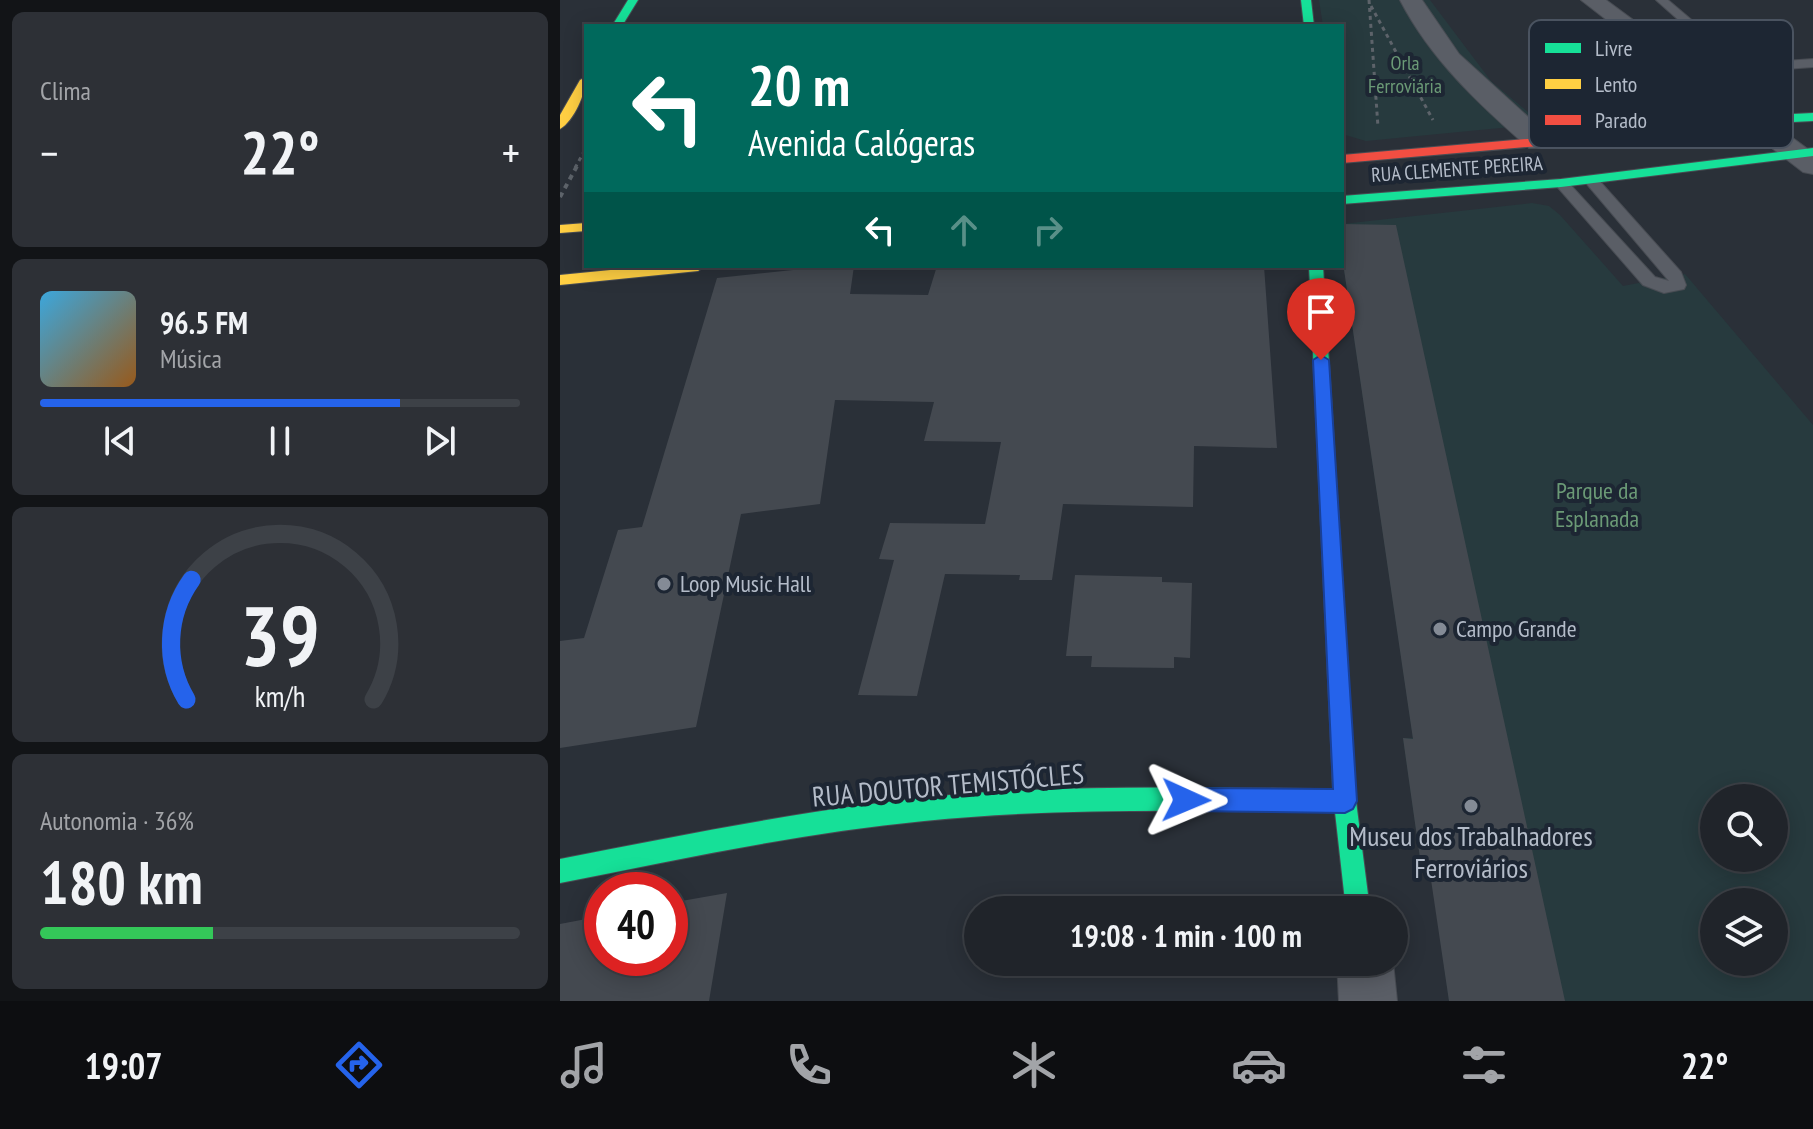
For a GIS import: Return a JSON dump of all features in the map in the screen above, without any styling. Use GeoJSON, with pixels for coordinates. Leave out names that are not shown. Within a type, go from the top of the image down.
{"type":"FeatureCollection","features":[{"type":"Feature","properties":{"kind":"main road"},"geometry":{"type":"LineString","coordinates":[[618,24],[633,0]]}},
{"type":"Feature","properties":{"kind":"main road"},"geometry":{"type":"LineString","coordinates":[[1306,0],[1309,24]]}},
{"type":"Feature","properties":{"kind":"main road"},"geometry":{"type":"LineString","coordinates":[[560,125],[584,83]]}},
{"type":"Feature","properties":{"kind":"main road","name":"RUA CLEMENTE PEREIRA"},"geometry":{"type":"LineString","coordinates":[[1793,118],[1813,117]]}},
{"type":"Feature","properties":{"kind":"main road","name":"RUA CLEMENTE PEREIRA"},"geometry":{"type":"LineString","coordinates":[[1344,159],[1382,153],[1529,143]]}},
{"type":"Feature","properties":{"kind":"main road","name":"RUA CLEMENTE PEREIRA"},"geometry":{"type":"LineString","coordinates":[[1344,200],[1561,183],[1808,157]]}},
{"type":"Feature","properties":{"kind":"main road"},"geometry":{"type":"LineString","coordinates":[[560,229],[584,227]]}},
{"type":"Feature","properties":{"kind":"main road"},"geometry":{"type":"LineString","coordinates":[[560,280],[678,268]]}},
{"type":"Feature","properties":{"kind":"main road"},"geometry":{"type":"LineString","coordinates":[[1316,268],[1345,801],[1356,896]]}},
{"type":"Feature","properties":{"kind":"main road","name":"RUA DOUTOR TEMISTÓCLES"},"geometry":{"type":"LineString","coordinates":[[560,871],[766,831],[920,810],[1090,799],[1345,801]]}},
{"type":"Feature","properties":{"kind":"street"},"geometry":{"type":"LineString","coordinates":[[1411,0],[1423,26],[1445,52],[1529,132]]}},
{"type":"Feature","properties":{"kind":"street"},"geometry":{"type":"LineString","coordinates":[[1592,0],[1618,20]]}},
{"type":"Feature","properties":{"kind":"street"},"geometry":{"type":"LineString","coordinates":[[1366,976],[1368,1001]]}},
{"type":"Feature","properties":{"kind":"lane"},"geometry":{"type":"LineString","coordinates":[[1661,0],[1684,20]]}},
{"type":"Feature","properties":{"kind":"lane"},"geometry":{"type":"LineString","coordinates":[[1793,64],[1813,63]]}},
{"type":"Feature","properties":{"kind":"lane"},"geometry":{"type":"LineString","coordinates":[[1561,183],[1649,281],[1664,287],[1678,285],[1675,276],[1591,180]]}},
{"type":"Feature","properties":{"kind":"path"},"geometry":{"type":"LineString","coordinates":[[1369,1],[1439,132]]}},
{"type":"Feature","properties":{"kind":"path"},"geometry":{"type":"LineString","coordinates":[[1369,1],[1382,153]]}},
{"type":"Feature","properties":{"kind":"path"},"geometry":{"type":"LineString","coordinates":[[560,198],[584,152]]}},
{"type":"Feature","properties":{"kind":"green space","name":"Orla Ferroviária"},"geometry":{"type":"Polygon","coordinates":[[[1319,0],[1430,0],[1491,81],[1529,113],[1529,125],[1366,141],[1344,135],[1344,24],[1323,24],[1319,0]]]}},
{"type":"Feature","properties":{"kind":"green space","name":"Parque da Esplanada"},"geometry":{"type":"Polygon","coordinates":[[[1532,203],[1549,206],[1623,286],[1685,274],[1813,425],[1813,1001],[1449,1001],[1431,873],[1422,872],[1403,738],[1413,738],[1344,268],[1344,224],[1532,203]]]}},
{"type":"Feature","properties":{"kind":"building","name":"Campo Grande"},"geometry":{"type":"Polygon","coordinates":[[[1344,224],[1396,225],[1565,1001],[1449,1001],[1430,873],[1422,872],[1403,738],[1413,739],[1344,268],[1344,224]]]}},
{"type":"Feature","properties":{"kind":"building"},"geometry":{"type":"Polygon","coordinates":[[[812,268],[854,268],[850,294],[928,295],[936,268],[1264,268],[1277,448],[1194,446],[1193,507],[1063,504],[1052,580],[1019,580],[1020,575],[945,574],[917,696],[858,695],[894,560],[879,559],[890,523],[985,524],[1001,442],[924,441],[934,402],[835,400],[820,504],[741,514],[696,727],[560,748],[560,641],[584,638],[618,530],[642,527],[717,278],[812,268]]]}},
{"type":"Feature","properties":{"kind":"building"},"geometry":{"type":"Polygon","coordinates":[[[1075,575],[1162,577],[1162,582],[1192,583],[1190,658],[1174,657],[1174,668],[1091,667],[1092,656],[1066,656],[1075,575]]]}},
{"type":"Feature","properties":{"kind":"building"},"geometry":{"type":"Polygon","coordinates":[[[727,893],[709,1001],[560,1001],[560,924],[584,919],[584,976],[688,976],[688,900],[727,893]]]}},
{"type":"Feature","properties":{"kind":"traffic: fast"},"geometry":{"type":"LineString","coordinates":[[618,24],[633,0]]}},
{"type":"Feature","properties":{"kind":"traffic: fast"},"geometry":{"type":"LineString","coordinates":[[1306,0],[1309,24]]}},
{"type":"Feature","properties":{"kind":"traffic: fast"},"geometry":{"type":"LineString","coordinates":[[1793,118],[1813,117]]}},
{"type":"Feature","properties":{"kind":"traffic: fast"},"geometry":{"type":"LineString","coordinates":[[1344,200],[1561,183],[1813,152]]}},
{"type":"Feature","properties":{"kind":"traffic: fast"},"geometry":{"type":"LineString","coordinates":[[1316,268],[1345,801],[1356,896]]}},
{"type":"Feature","properties":{"kind":"traffic: fast"},"geometry":{"type":"LineString","coordinates":[[560,871],[766,832],[870,816],[974,805],[1067,800],[1345,801]]}},
{"type":"Feature","properties":{"kind":"traffic: slow"},"geometry":{"type":"LineString","coordinates":[[560,125],[584,83]]}},
{"type":"Feature","properties":{"kind":"traffic: slow"},"geometry":{"type":"LineString","coordinates":[[560,229],[584,227]]}},
{"type":"Feature","properties":{"kind":"traffic: slow"},"geometry":{"type":"LineString","coordinates":[[560,280],[678,268]]}},
{"type":"Feature","properties":{"kind":"traffic: jam"},"geometry":{"type":"LineString","coordinates":[[1344,159],[1529,143]]}},
{"type":"Feature","properties":{"kind":"place","name":"Loop Music Hall"},"geometry":{"type":"Point","coordinates":[664,584]}},
{"type":"Feature","properties":{"kind":"place","name":"Campo Grande"},"geometry":{"type":"Point","coordinates":[1440,629]}},
{"type":"Feature","properties":{"kind":"place","name":"Museu dos Trabalhadores Ferroviários"},"geometry":{"type":"Point","coordinates":[1471,806]}},
{"type":"Feature","properties":{"kind":"route"},"geometry":{"type":"LineString","coordinates":[[1186,800],[1345,801],[1321,360]]}}]}
